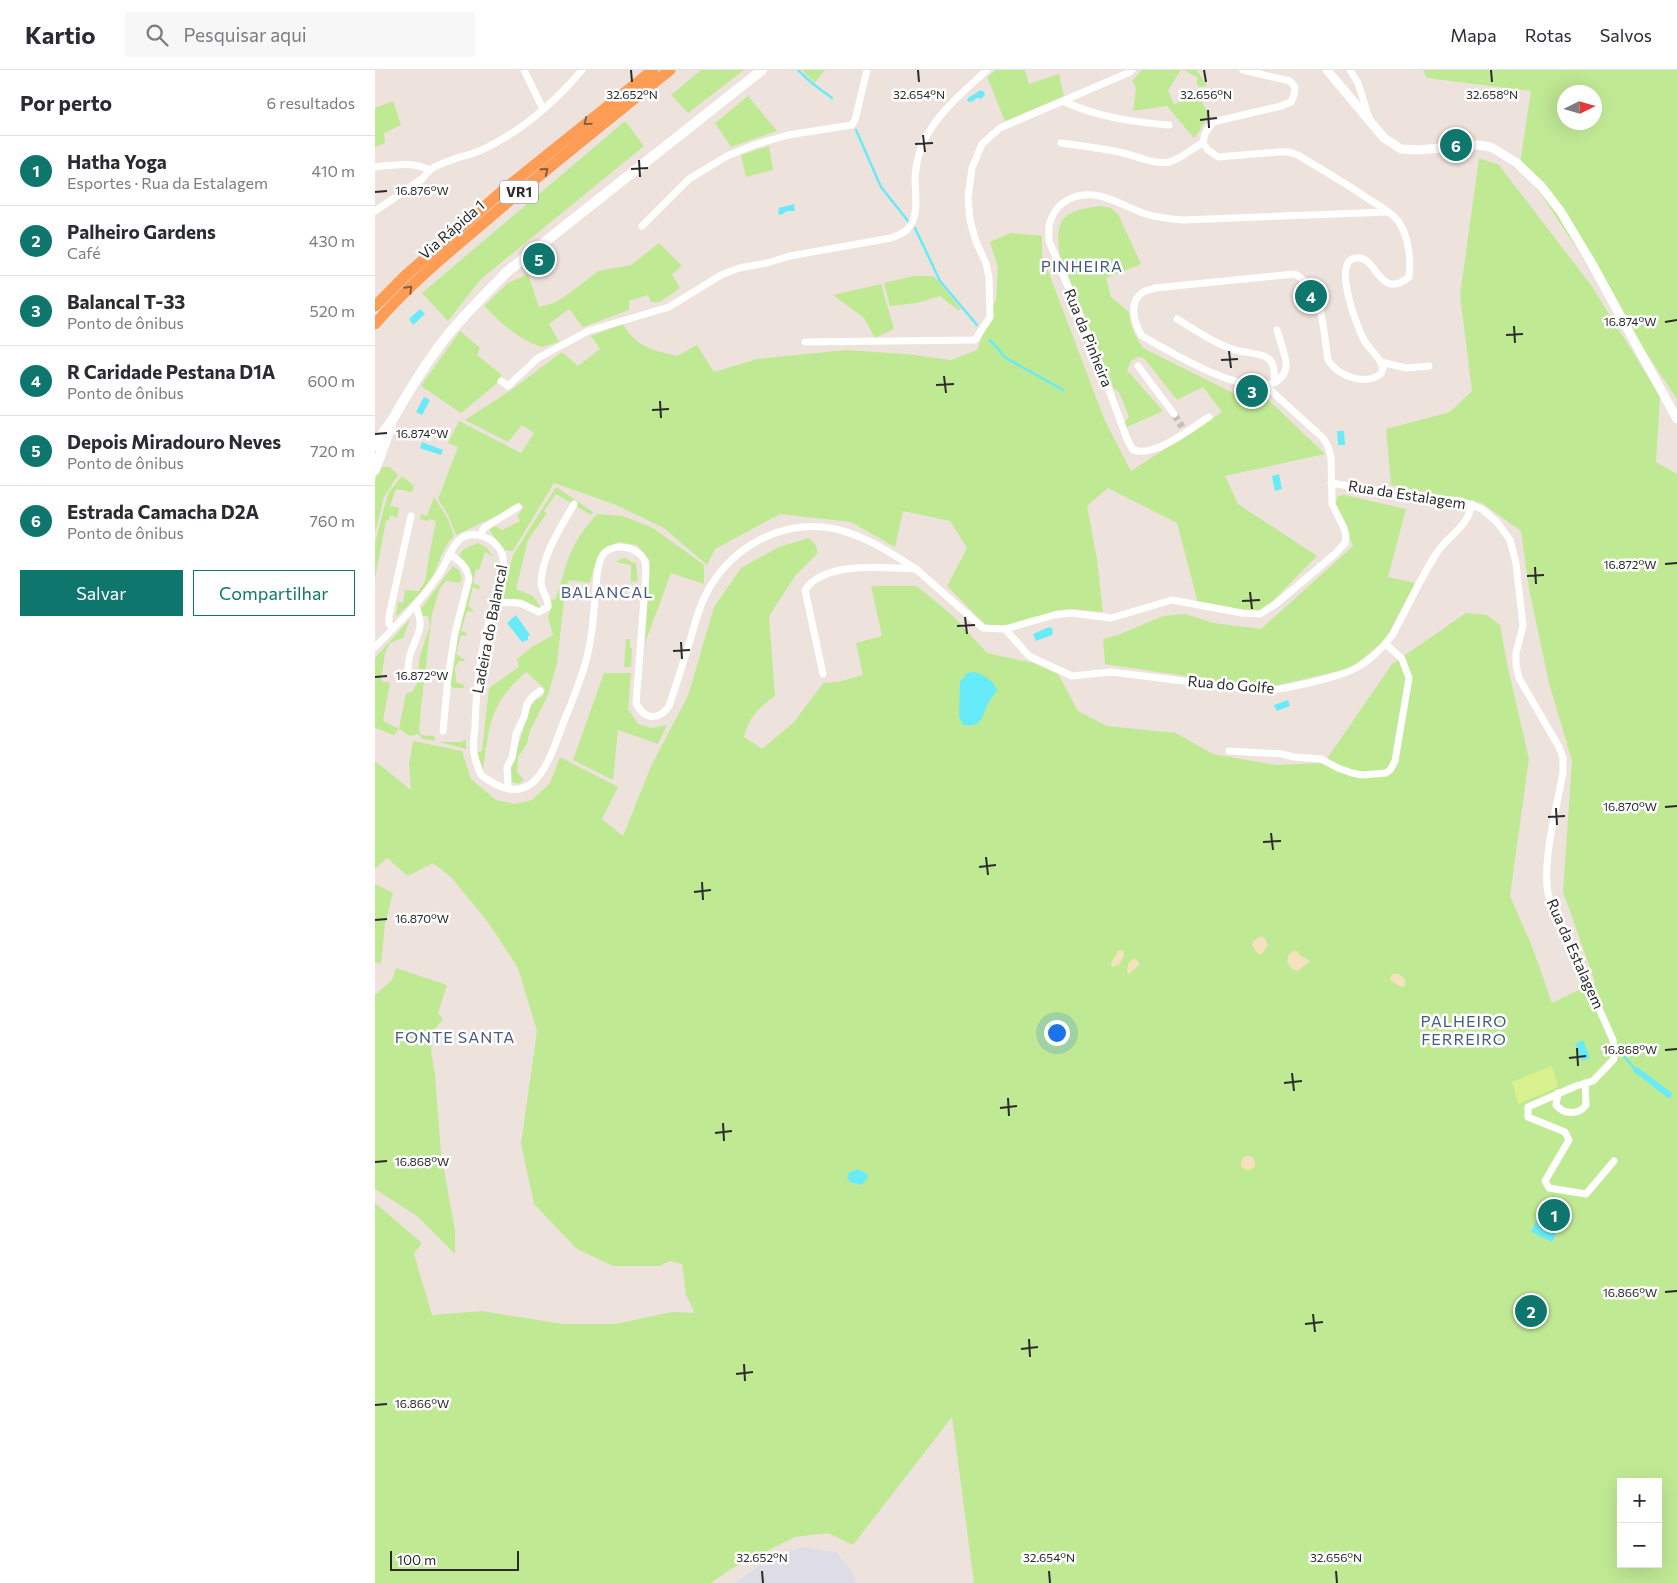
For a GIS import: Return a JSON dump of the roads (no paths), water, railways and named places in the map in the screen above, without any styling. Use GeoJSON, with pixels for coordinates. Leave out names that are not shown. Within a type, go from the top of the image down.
{"type":"FeatureCollection","features":[{"type":"Feature","properties":{"kind":"highway","name":"Via Rápida 1"},"geometry":{"type":"LineString","coordinates":[[375,306],[412,269],[507,187],[653,70]]}},
{"type":"Feature","properties":{"kind":"highway","name":"Via Rápida 1"},"geometry":{"type":"LineString","coordinates":[[375,324],[413,284],[473,231],[670,70]]}},
{"type":"Feature","properties":{"kind":"main road"},"geometry":{"type":"LineString","coordinates":[[375,446],[378,435],[392,420],[419,376],[446,338],[477,302],[508,272],[762,70]]}},
{"type":"Feature","properties":{"kind":"main road"},"geometry":{"type":"LineString","coordinates":[[375,470],[392,420]]}},
{"type":"Feature","properties":{"kind":"street"},"geometry":{"type":"LineString","coordinates":[[524,70],[543,109]]}},
{"type":"Feature","properties":{"kind":"street"},"geometry":{"type":"LineString","coordinates":[[375,211],[422,179],[430,170],[482,150],[505,137],[543,109],[582,70]]}},
{"type":"Feature","properties":{"kind":"street"},"geometry":{"type":"LineString","coordinates":[[641,226],[689,179],[727,156],[754,145],[788,135],[851,125],[855,120],[867,70]]}},
{"type":"Feature","properties":{"kind":"street"},"geometry":{"type":"LineString","coordinates":[[501,381],[508,386],[538,358],[588,331],[669,306],[721,275],[739,268],[790,256],[891,238],[901,234],[911,225],[914,217],[916,198],[915,175],[923,143],[938,120],[987,70]]}},
{"type":"Feature","properties":{"kind":"street"},"geometry":{"type":"LineString","coordinates":[[805,342],[975,340],[989,317],[989,278],[986,263],[976,242],[968,208],[972,168],[982,144],[999,128],[1133,70]]}},
{"type":"Feature","properties":{"kind":"street"},"geometry":{"type":"LineString","coordinates":[[1243,70],[1290,81],[1295,86],[1291,102],[1213,122],[1205,133],[1203,143],[1208,150],[1218,156],[1278,152],[1297,156],[1351,187],[1388,212],[1398,222],[1409,248],[1411,264],[1409,277],[1401,284],[1393,285],[1387,283],[1369,263],[1358,258],[1351,260],[1347,264],[1345,272],[1346,289],[1357,324],[1365,341],[1381,362],[1383,368],[1381,374],[1373,378],[1348,376],[1333,368],[1328,360],[1318,299],[1302,278],[1295,274],[1155,288],[1143,292],[1136,300],[1133,318],[1142,336],[1215,375],[1248,384],[1266,386],[1275,381],[1286,368],[1277,330]]}},
{"type":"Feature","properties":{"kind":"street"},"geometry":{"type":"LineString","coordinates":[[1327,70],[1384,138],[1401,149],[1417,150],[1477,145],[1491,146],[1517,163],[1541,186],[1561,212],[1591,262],[1677,419]]}},
{"type":"Feature","properties":{"kind":"street"},"geometry":{"type":"LineString","coordinates":[[1350,70],[1358,83],[1370,121]]}},
{"type":"Feature","properties":{"kind":"street"},"geometry":{"type":"LineString","coordinates":[[1063,101],[1090,112],[1134,122],[1169,125]]}},
{"type":"Feature","properties":{"kind":"street"},"geometry":{"type":"LineString","coordinates":[[1061,143],[1122,152],[1150,160],[1168,162],[1178,159],[1203,143]]}},
{"type":"Feature","properties":{"kind":"street"},"geometry":{"type":"LineString","coordinates":[[375,167],[405,164],[420,165],[430,170]]}},
{"type":"Feature","properties":{"kind":"street","name":"Rua da Pinheira"},"geometry":{"type":"LineString","coordinates":[[1209,416],[1184,429],[1166,444],[1145,452],[1133,450],[1049,241],[1049,223],[1055,208],[1068,198],[1083,195],[1099,196],[1162,218],[1183,220],[1388,212]]}},
{"type":"Feature","properties":{"kind":"street"},"geometry":{"type":"LineString","coordinates":[[1177,319],[1225,346],[1269,358],[1273,366],[1275,381]]}},
{"type":"Feature","properties":{"kind":"street"},"geometry":{"type":"LineString","coordinates":[[1381,362],[1406,368],[1429,366]]}},
{"type":"Feature","properties":{"kind":"street"},"geometry":{"type":"LineString","coordinates":[[1138,366],[1174,414]]}},
{"type":"Feature","properties":{"kind":"street"},"geometry":{"type":"LineString","coordinates":[[540,691],[527,704],[524,717],[516,734],[513,758],[507,767],[508,788],[525,787],[533,783],[545,769],[551,755],[578,686],[588,653],[598,568],[602,555],[610,549],[628,548],[637,552],[645,561],[637,703],[644,714],[658,716],[665,712],[669,706],[706,595],[726,565],[750,544],[764,537],[792,528],[824,527],[877,545],[917,569],[983,628],[1005,629],[1054,615],[1071,613],[1111,618],[1172,600],[1242,614],[1260,614],[1277,603],[1335,554],[1345,543],[1346,536],[1332,504],[1331,458],[1328,446],[1323,438],[1266,386]]}},
{"type":"Feature","properties":{"kind":"street","name":"Rua da Estalagem"},"geometry":{"type":"LineString","coordinates":[[1331,483],[1408,496],[1472,504],[1482,509],[1497,522],[1511,540],[1516,563],[1523,626],[1516,653],[1519,678],[1559,747],[1563,758],[1563,772],[1547,864],[1546,881],[1548,894],[1613,1040],[1614,1059],[1593,1081],[1558,1093],[1528,1107],[1529,1117],[1565,1132],[1569,1140],[1545,1181],[1549,1188],[1586,1194],[1614,1161]]}},
{"type":"Feature","properties":{"kind":"street"},"geometry":{"type":"LineString","coordinates":[[495,602],[520,604],[539,612],[547,607],[549,602],[541,587],[546,557],[552,541],[575,504]]}},
{"type":"Feature","properties":{"kind":"street","name":"Rua do Golfe"},"geometry":{"type":"LineString","coordinates":[[1005,629],[1029,656],[1072,676],[1111,672],[1263,691],[1277,690],[1344,674],[1355,670],[1377,654],[1386,644],[1437,553],[1463,526],[1470,515],[1472,504]]}},
{"type":"Feature","properties":{"kind":"street"},"geometry":{"type":"LineString","coordinates":[[375,647],[415,605],[439,574],[449,554],[461,538],[480,534],[485,528],[518,507]]}},
{"type":"Feature","properties":{"kind":"street"},"geometry":{"type":"LineString","coordinates":[[393,628],[389,624],[389,616],[411,516]]}},
{"type":"Feature","properties":{"kind":"street","name":"Ladeira do Balancal"},"geometry":{"type":"LineString","coordinates":[[480,534],[492,541],[500,549],[503,557],[503,569],[488,625],[478,681],[474,752],[481,775],[494,784],[508,788]]}},
{"type":"Feature","properties":{"kind":"street"},"geometry":{"type":"LineString","coordinates":[[443,731],[455,633],[469,579],[467,570],[461,562],[449,554]]}},
{"type":"Feature","properties":{"kind":"street"},"geometry":{"type":"LineString","coordinates":[[823,674],[805,590],[810,583],[826,574],[848,568],[917,569]]}},
{"type":"Feature","properties":{"kind":"street"},"geometry":{"type":"LineString","coordinates":[[407,679],[409,657],[421,624],[421,617],[415,605]]}},
{"type":"Feature","properties":{"kind":"street"},"geometry":{"type":"LineString","coordinates":[[1229,752],[1282,754],[1321,759],[1352,774],[1386,773],[1391,770],[1395,761],[1409,678],[1402,659],[1386,644]]}},
{"type":"Feature","properties":{"kind":"street"},"geometry":{"type":"LineString","coordinates":[[1558,1093],[1556,1105],[1559,1108],[1565,1112],[1579,1111],[1587,1105],[1585,1083]]}},
{"type":"Feature","properties":{"kind":"water"},"geometry":{"type":"Polygon","coordinates":[[[981,90],[985,95],[981,99],[977,98],[971,102],[967,101],[968,98],[981,90]]]}},
{"type":"Feature","properties":{"kind":"water"},"geometry":{"type":"Polygon","coordinates":[[[794,204],[795,211],[787,211],[781,215],[778,214],[779,208],[794,204]]]}},
{"type":"Feature","properties":{"kind":"water"},"geometry":{"type":"Polygon","coordinates":[[[420,309],[425,314],[413,325],[409,319],[420,309]]]}},
{"type":"Feature","properties":{"kind":"water"},"geometry":{"type":"Polygon","coordinates":[[[424,397],[430,400],[422,415],[416,412],[424,397]]]}},
{"type":"Feature","properties":{"kind":"water"},"geometry":{"type":"Polygon","coordinates":[[[1337,431],[1344,431],[1345,445],[1338,445],[1337,431]]]}},
{"type":"Feature","properties":{"kind":"water"},"geometry":{"type":"Polygon","coordinates":[[[422,442],[443,450],[441,455],[420,448],[422,442]]]}},
{"type":"Feature","properties":{"kind":"water"},"geometry":{"type":"Polygon","coordinates":[[[1279,474],[1282,489],[1275,491],[1272,476],[1279,474]]]}},
{"type":"Feature","properties":{"kind":"water"},"geometry":{"type":"Polygon","coordinates":[[[516,615],[530,635],[528,640],[522,642],[507,623],[516,615]]]}},
{"type":"Feature","properties":{"kind":"water"},"geometry":{"type":"Polygon","coordinates":[[[1049,627],[1053,629],[1052,635],[1036,641],[1033,634],[1049,627]]]}},
{"type":"Feature","properties":{"kind":"water"},"geometry":{"type":"Polygon","coordinates":[[[975,672],[988,679],[997,690],[978,723],[975,725],[963,725],[959,716],[960,682],[967,673],[975,672]]]}},
{"type":"Feature","properties":{"kind":"water"},"geometry":{"type":"Polygon","coordinates":[[[1288,700],[1290,706],[1277,711],[1274,705],[1288,700]]]}},
{"type":"Feature","properties":{"kind":"water"},"geometry":{"type":"Polygon","coordinates":[[[1583,1040],[1590,1058],[1582,1061],[1575,1044],[1583,1040]]]}},
{"type":"Feature","properties":{"kind":"water"},"geometry":{"type":"Polygon","coordinates":[[[1637,1067],[1672,1093],[1671,1097],[1668,1098],[1633,1071],[1637,1067]]]}},
{"type":"Feature","properties":{"kind":"water"},"geometry":{"type":"Polygon","coordinates":[[[858,1169],[867,1174],[868,1178],[861,1185],[850,1182],[847,1177],[849,1173],[858,1169]]]}},
{"type":"Feature","properties":{"kind":"water"},"geometry":{"type":"Polygon","coordinates":[[[1537,1219],[1558,1230],[1552,1242],[1531,1232],[1537,1219]]]}},
{"type":"Feature","properties":{"kind":"waterway"},"geometry":{"type":"LineString","coordinates":[[798,70],[832,98]]}},
{"type":"Feature","properties":{"kind":"waterway"},"geometry":{"type":"LineString","coordinates":[[856,130],[881,187],[908,221]]}},
{"type":"Feature","properties":{"kind":"waterway"},"geometry":{"type":"LineString","coordinates":[[915,228],[940,281],[977,325]]}},
{"type":"Feature","properties":{"kind":"waterway"},"geometry":{"type":"LineString","coordinates":[[990,340],[1006,358],[1063,390]]}},
{"type":"Feature","properties":{"kind":"waterway"},"geometry":{"type":"LineString","coordinates":[[1622,1054],[1636,1070]]}},
{"type":"Feature","properties":{"kind":"tunnel"},"geometry":{"type":"LineString","coordinates":[[1174,414],[1182,427]]}},
{"type":"Feature","properties":{"kind":"place","name":"Estrada Camacha D2A"},"geometry":{"type":"Point","coordinates":[1456,145]}},
{"type":"Feature","properties":{"kind":"place","name":"Depois Miradouro Neves"},"geometry":{"type":"Point","coordinates":[539,259]}},
{"type":"Feature","properties":{"kind":"place","name":"R Caridade Pestana D1A"},"geometry":{"type":"Point","coordinates":[1311,296]}},
{"type":"Feature","properties":{"kind":"place","name":"Balancal T-33"},"geometry":{"type":"Point","coordinates":[1252,391]}},
{"type":"Feature","properties":{"kind":"place","name":"Hatha Yoga"},"geometry":{"type":"Point","coordinates":[1554,1215]}},
{"type":"Feature","properties":{"kind":"place","name":"Palheiro Gardens"},"geometry":{"type":"Point","coordinates":[1531,1311]}},
{"type":"Feature","properties":{"kind":"district","name":"PINHEIRA"},"geometry":{"type":"Point","coordinates":[1082,266]}},
{"type":"Feature","properties":{"kind":"district","name":"BALANCAL"},"geometry":{"type":"Point","coordinates":[607,592]}},
{"type":"Feature","properties":{"kind":"district","name":"PALHEIRO FERREIRO"},"geometry":{"type":"Point","coordinates":[1464,1030]}},
{"type":"Feature","properties":{"kind":"district","name":"FONTE SANTA"},"geometry":{"type":"Point","coordinates":[455,1037]}}]}
